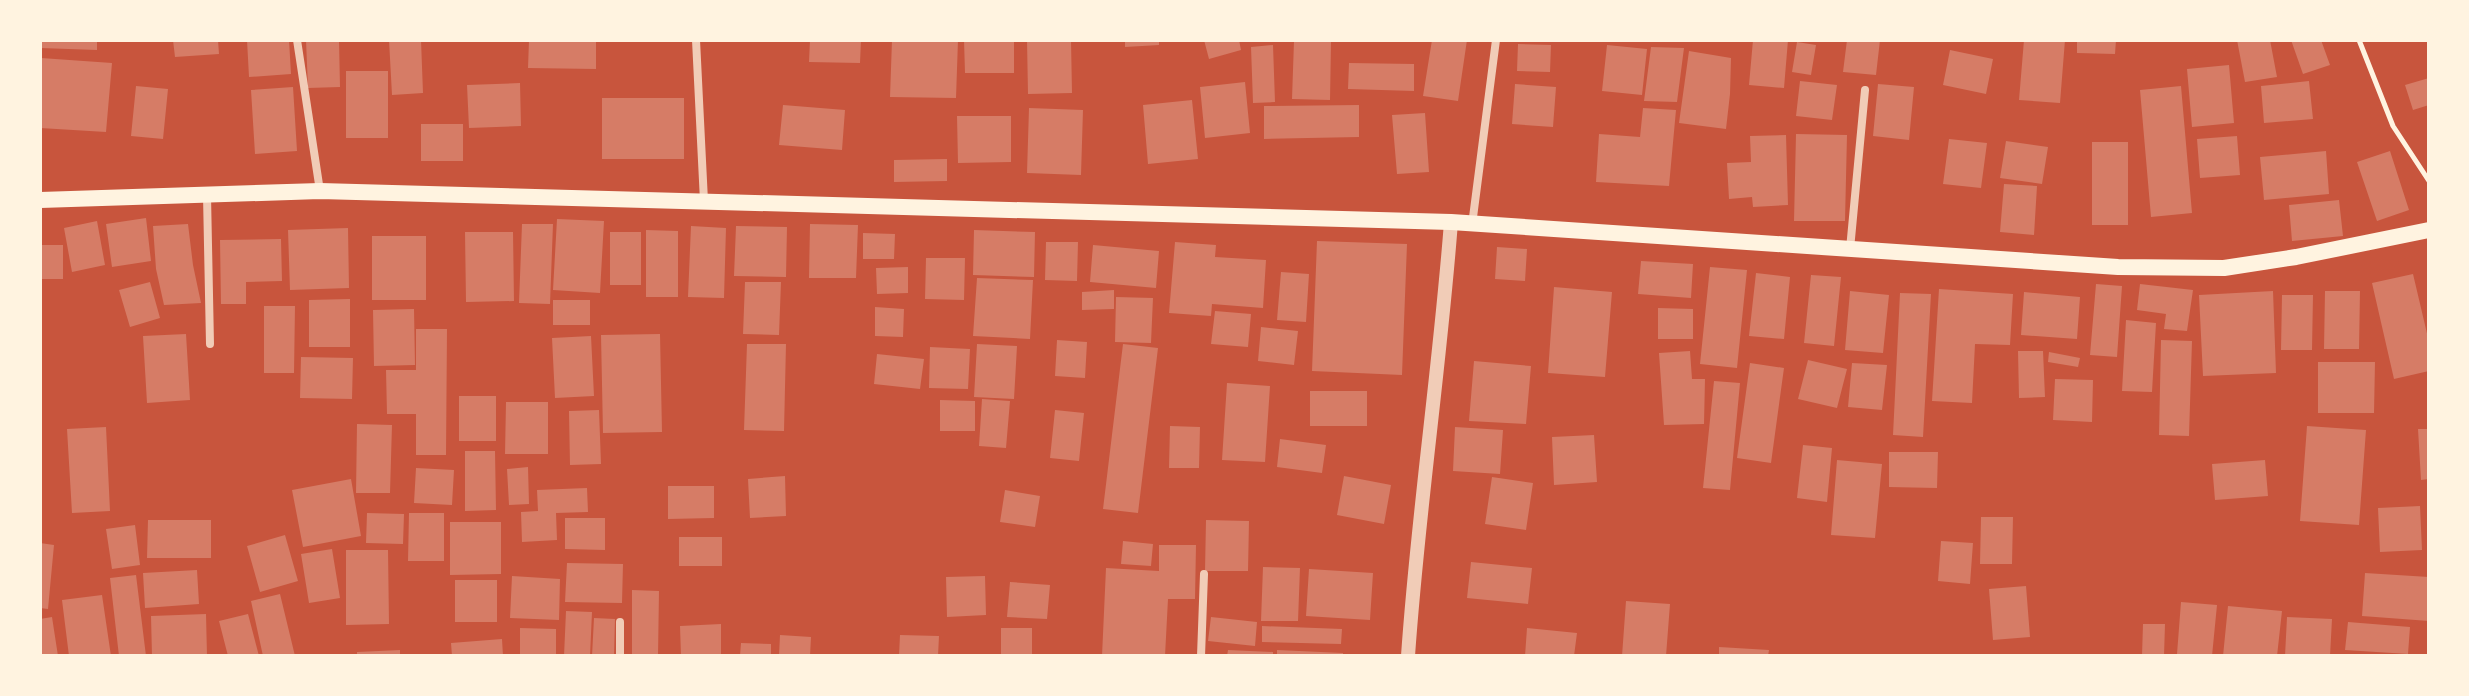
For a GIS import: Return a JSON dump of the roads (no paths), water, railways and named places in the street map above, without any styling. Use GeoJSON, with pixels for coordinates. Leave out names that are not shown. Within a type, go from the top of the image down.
{"type":"FeatureCollection","features":[{"type":"Feature","properties":{"kind":"main road"},"geometry":{"type":"LineString","coordinates":[[40,200],[320,191],[1451,222],[2118,267],[2224,268],[2429,230]]}},
{"type":"Feature","properties":{"kind":"street"},"geometry":{"type":"LineString","coordinates":[[297,40],[320,191]]}},
{"type":"Feature","properties":{"kind":"street"},"geometry":{"type":"LineString","coordinates":[[696,40],[704,201]]}},
{"type":"Feature","properties":{"kind":"street"},"geometry":{"type":"LineString","coordinates":[[1472,225],[1496,40]]}},
{"type":"Feature","properties":{"kind":"street"},"geometry":{"type":"LineString","coordinates":[[1850,250],[1865,90]]}},
{"type":"Feature","properties":{"kind":"street"},"geometry":{"type":"LineString","coordinates":[[207,194],[210,344]]}},
{"type":"Feature","properties":{"kind":"street"},"geometry":{"type":"LineString","coordinates":[[1408,656],[1451,222]]}},
{"type":"Feature","properties":{"kind":"street"},"geometry":{"type":"LineString","coordinates":[[1201,656],[1204,574]]}},
{"type":"Feature","properties":{"kind":"street"},"geometry":{"type":"LineString","coordinates":[[620,622],[620,656]]}}]}
